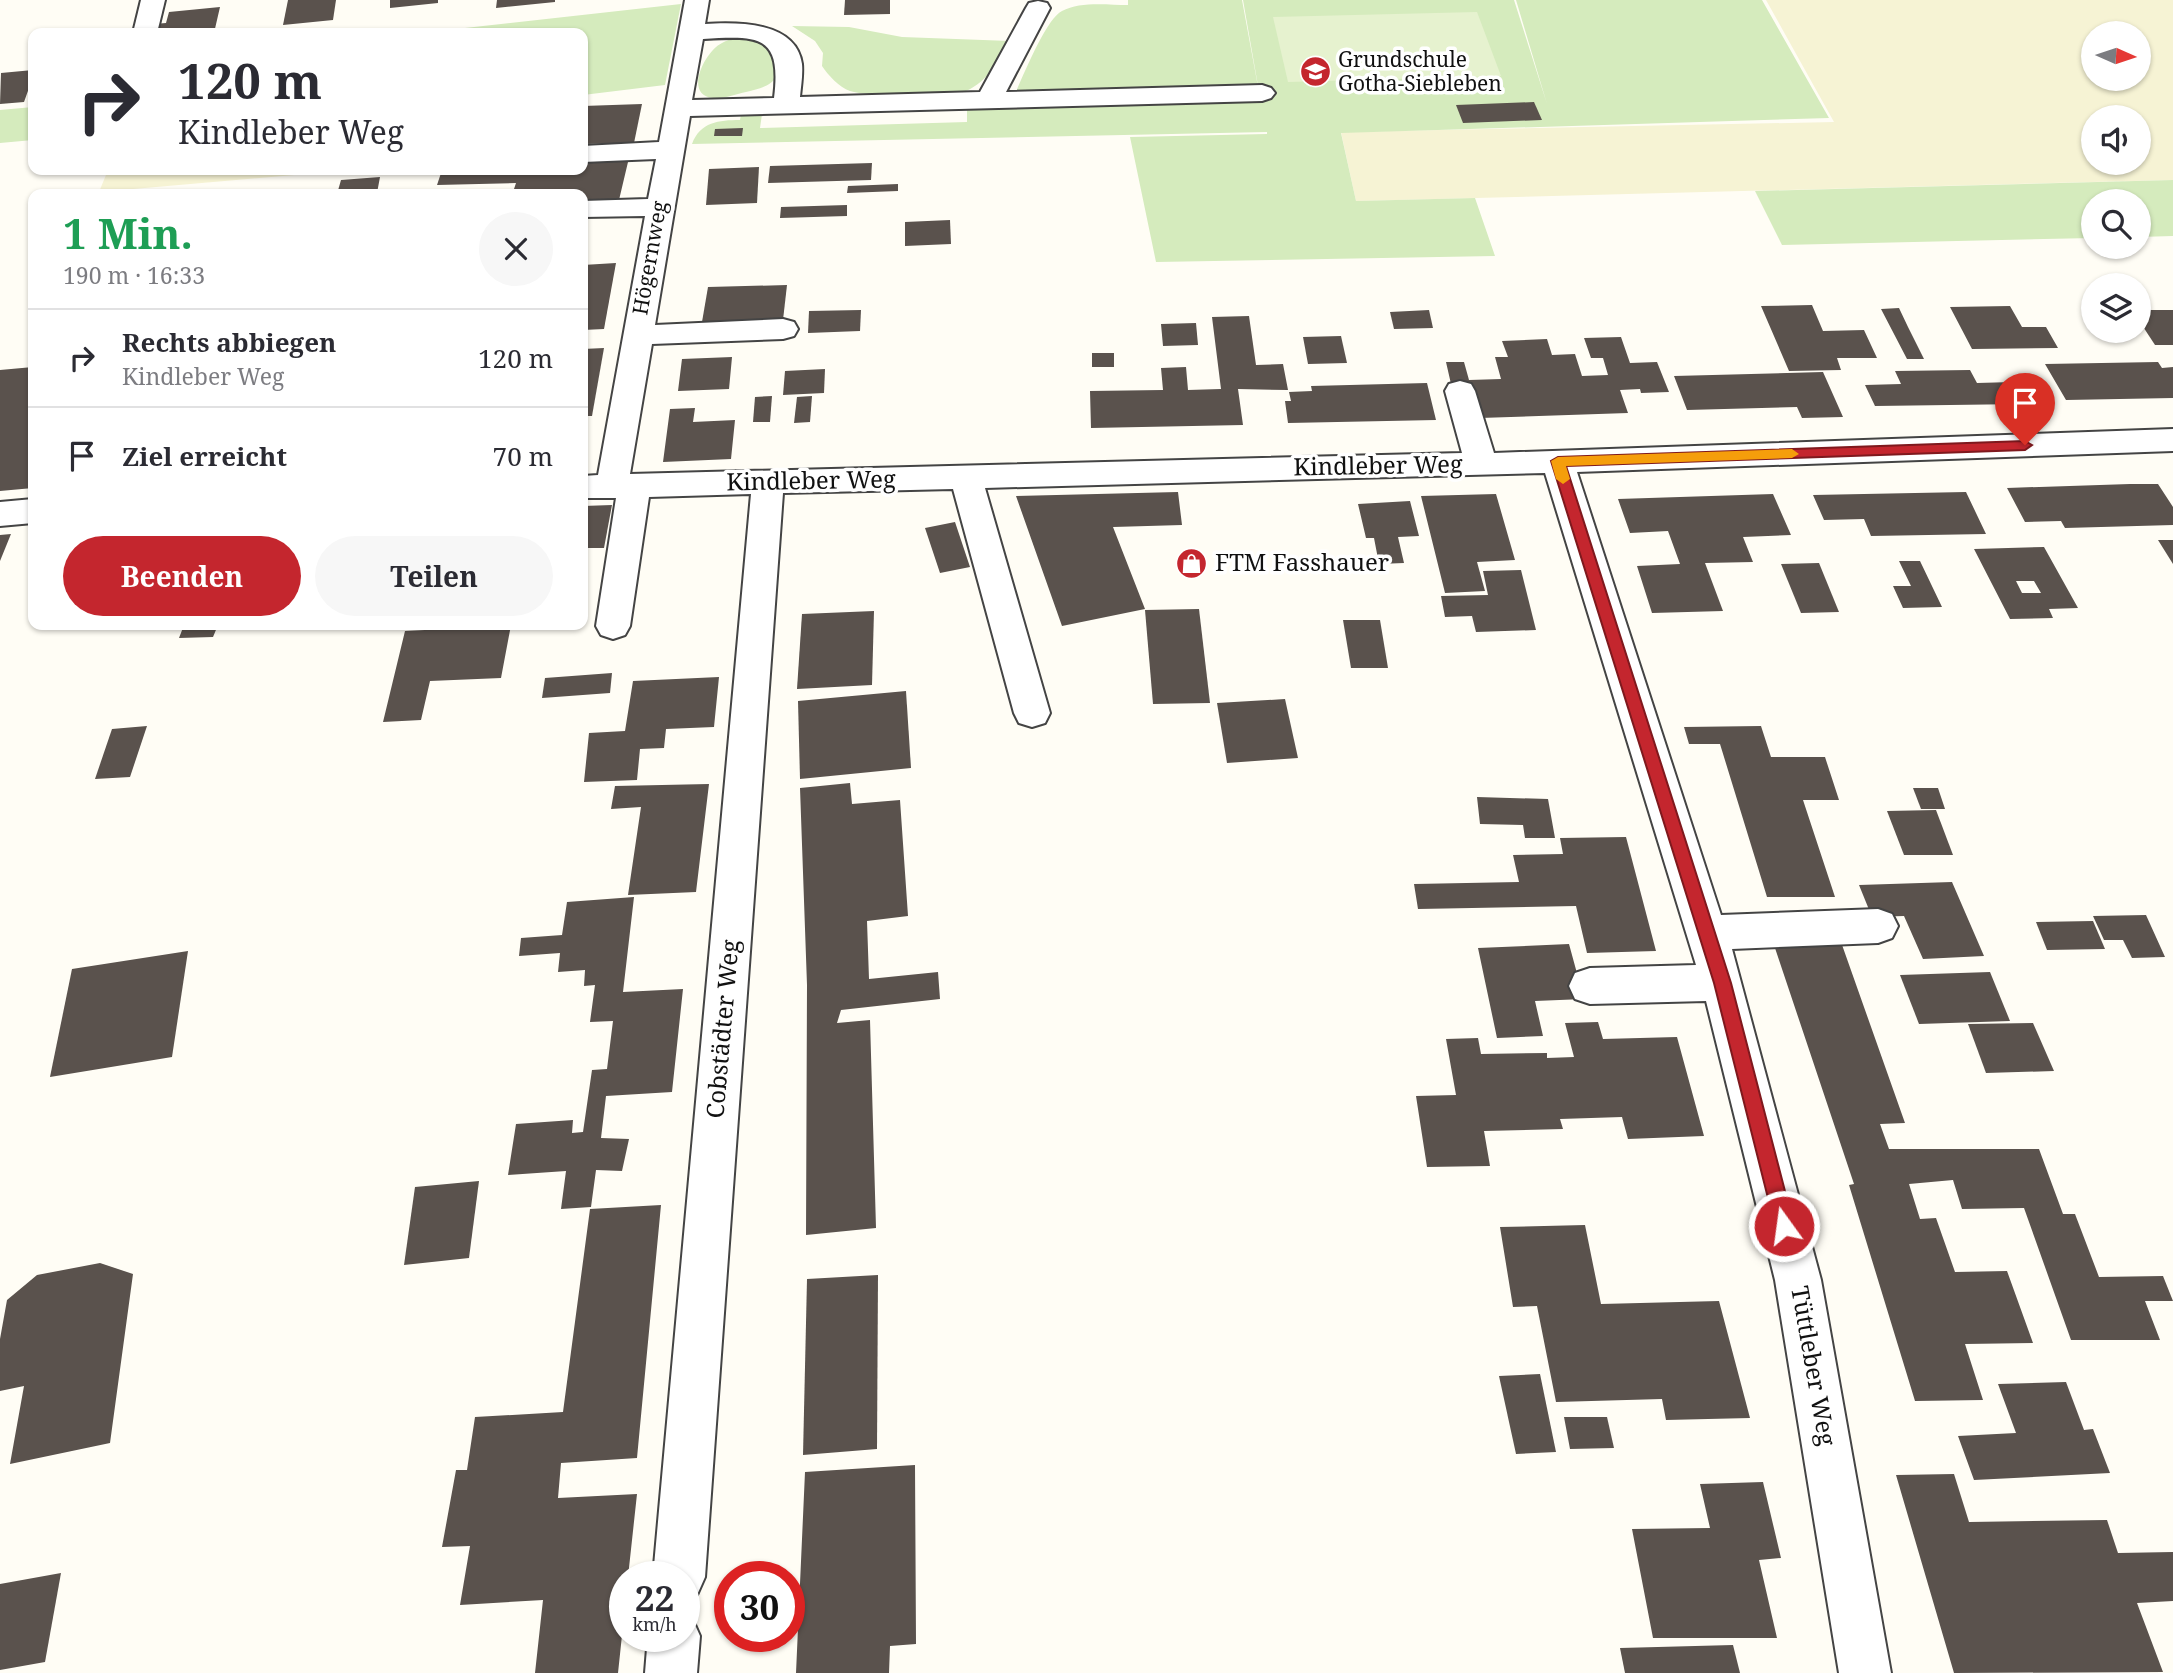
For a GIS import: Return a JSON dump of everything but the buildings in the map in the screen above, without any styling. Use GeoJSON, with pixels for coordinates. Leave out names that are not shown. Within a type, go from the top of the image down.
{"type":"FeatureCollection","features":[{"type":"Feature","properties":{"kind":"street"},"geometry":{"type":"LineString","coordinates":[[146,28],[153,0]]}},
{"type":"Feature","properties":{"kind":"street","name":"Högernweg"},"geometry":{"type":"LineString","coordinates":[[613,626],[609,486],[697,0]]}},
{"type":"Feature","properties":{"kind":"street"},"geometry":{"type":"LineString","coordinates":[[989,100],[1038,8]]}},
{"type":"Feature","properties":{"kind":"street"},"geometry":{"type":"LineString","coordinates":[[691,32],[746,30],[764,35],[776,43],[786,52],[789,63],[786,105]]}},
{"type":"Feature","properties":{"kind":"street"},"geometry":{"type":"LineString","coordinates":[[678,108],[1262,93]]}},
{"type":"Feature","properties":{"kind":"street"},"geometry":{"type":"LineString","coordinates":[[588,154],[670,150]]}},
{"type":"Feature","properties":{"kind":"street"},"geometry":{"type":"LineString","coordinates":[[588,209],[659,207]]}},
{"type":"Feature","properties":{"kind":"street"},"geometry":{"type":"LineString","coordinates":[[637,335],[783,328]]}},
{"type":"Feature","properties":{"kind":"street"},"geometry":{"type":"LineString","coordinates":[[1460,391],[1480,464]]}},
{"type":"Feature","properties":{"kind":"street","name":"Kindleber Weg"},"geometry":{"type":"LineString","coordinates":[[609,486],[1480,464],[2173,440]]}},
{"type":"Feature","properties":{"kind":"street","name":"Tüttleber Weg"},"geometry":{"type":"LineString","coordinates":[[1558,461],[1722,983],[1798,1280],[1865,1673]]}},
{"type":"Feature","properties":{"kind":"street"},"geometry":{"type":"LineString","coordinates":[[966,477],[1032,713]]}},
{"type":"Feature","properties":{"kind":"street","name":"Cobstädter Weg"},"geometry":{"type":"LineString","coordinates":[[679,1561],[768,482]]}},
{"type":"Feature","properties":{"kind":"street"},"geometry":{"type":"LineString","coordinates":[[0,514],[28,511]]}},
{"type":"Feature","properties":{"kind":"street"},"geometry":{"type":"LineString","coordinates":[[1702,922],[1865,914]]}},
{"type":"Feature","properties":{"kind":"street"},"geometry":{"type":"LineString","coordinates":[[1590,986],[1722,983]]}},
{"type":"Feature","properties":{"kind":"street"},"geometry":{"type":"LineString","coordinates":[[671,1673],[673,1652]]}},
{"type":"Feature","properties":{"kind":"shaded area"},"geometry":{"type":"Polygon","coordinates":[[[1766,0],[2173,0],[2173,180],[1356,201],[1341,132],[1834,122],[1766,0]]]}},
{"type":"Feature","properties":{"kind":"shaded area"},"geometry":{"type":"Polygon","coordinates":[[[106,175],[294,175],[134,189],[100,189],[106,175]]]}},
{"type":"Feature","properties":{"kind":"green space","name":"Grundschule Gotha-Siebleben"},"geometry":{"type":"Polygon","coordinates":[[[1128,0],[1242,0],[1261,103],[1243,0],[1514,0],[1547,104],[1516,0],[1762,0],[1829,118],[1341,133],[1356,201],[1475,198],[1495,256],[1156,262],[1130,137],[1267,132],[692,144],[705,127],[718,122],[740,120],[741,114],[762,114],[760,128],[967,122],[967,109],[1009,107],[1040,40],[1062,11],[1086,5],[1128,5],[1128,0]]]}},
{"type":"Feature","properties":{"kind":"green space"},"geometry":{"type":"Polygon","coordinates":[[[681,4],[665,85],[588,94],[588,28],[465,28],[681,4]]]}},
{"type":"Feature","properties":{"kind":"green space"},"geometry":{"type":"Polygon","coordinates":[[[1477,12],[1501,76],[1288,82],[1273,17],[1477,12]]]}},
{"type":"Feature","properties":{"kind":"green space"},"geometry":{"type":"Polygon","coordinates":[[[792,26],[849,27],[902,37],[1010,41],[986,76],[966,91],[873,94],[850,91],[838,84],[822,66],[823,53],[815,41],[792,26]]]}},
{"type":"Feature","properties":{"kind":"green space"},"geometry":{"type":"Polygon","coordinates":[[[749,38],[762,43],[770,51],[779,74],[776,78],[761,88],[730,96],[713,98],[704,95],[699,89],[698,81],[709,55],[725,41],[749,38]]]}},
{"type":"Feature","properties":{"kind":"green space"},"geometry":{"type":"Polygon","coordinates":[[[28,107],[28,140],[0,143],[0,110],[28,107]]]}},
{"type":"Feature","properties":{"kind":"green space"},"geometry":{"type":"Polygon","coordinates":[[[2173,180],[2173,236],[2151,237],[2151,189],[2081,189],[2081,238],[1782,245],[1755,191],[2173,180]]]}},
{"type":"Feature","properties":{"kind":"slow traffic"},"geometry":{"type":"LineString","coordinates":[[1563,479],[1558,461],[1792,454]]}},
{"type":"Feature","properties":{"kind":"place","name":"Grundschule Gotha-Siebleben"},"geometry":{"type":"Point","coordinates":[1315,72]}},
{"type":"Feature","properties":{"kind":"place","name":"FTM Fasshauer"},"geometry":{"type":"Point","coordinates":[1192,563]}},
{"type":"Feature","properties":{"kind":"route"},"geometry":{"type":"LineString","coordinates":[[1784,1226],[1722,983],[1558,461],[2025,445]]}}]}
